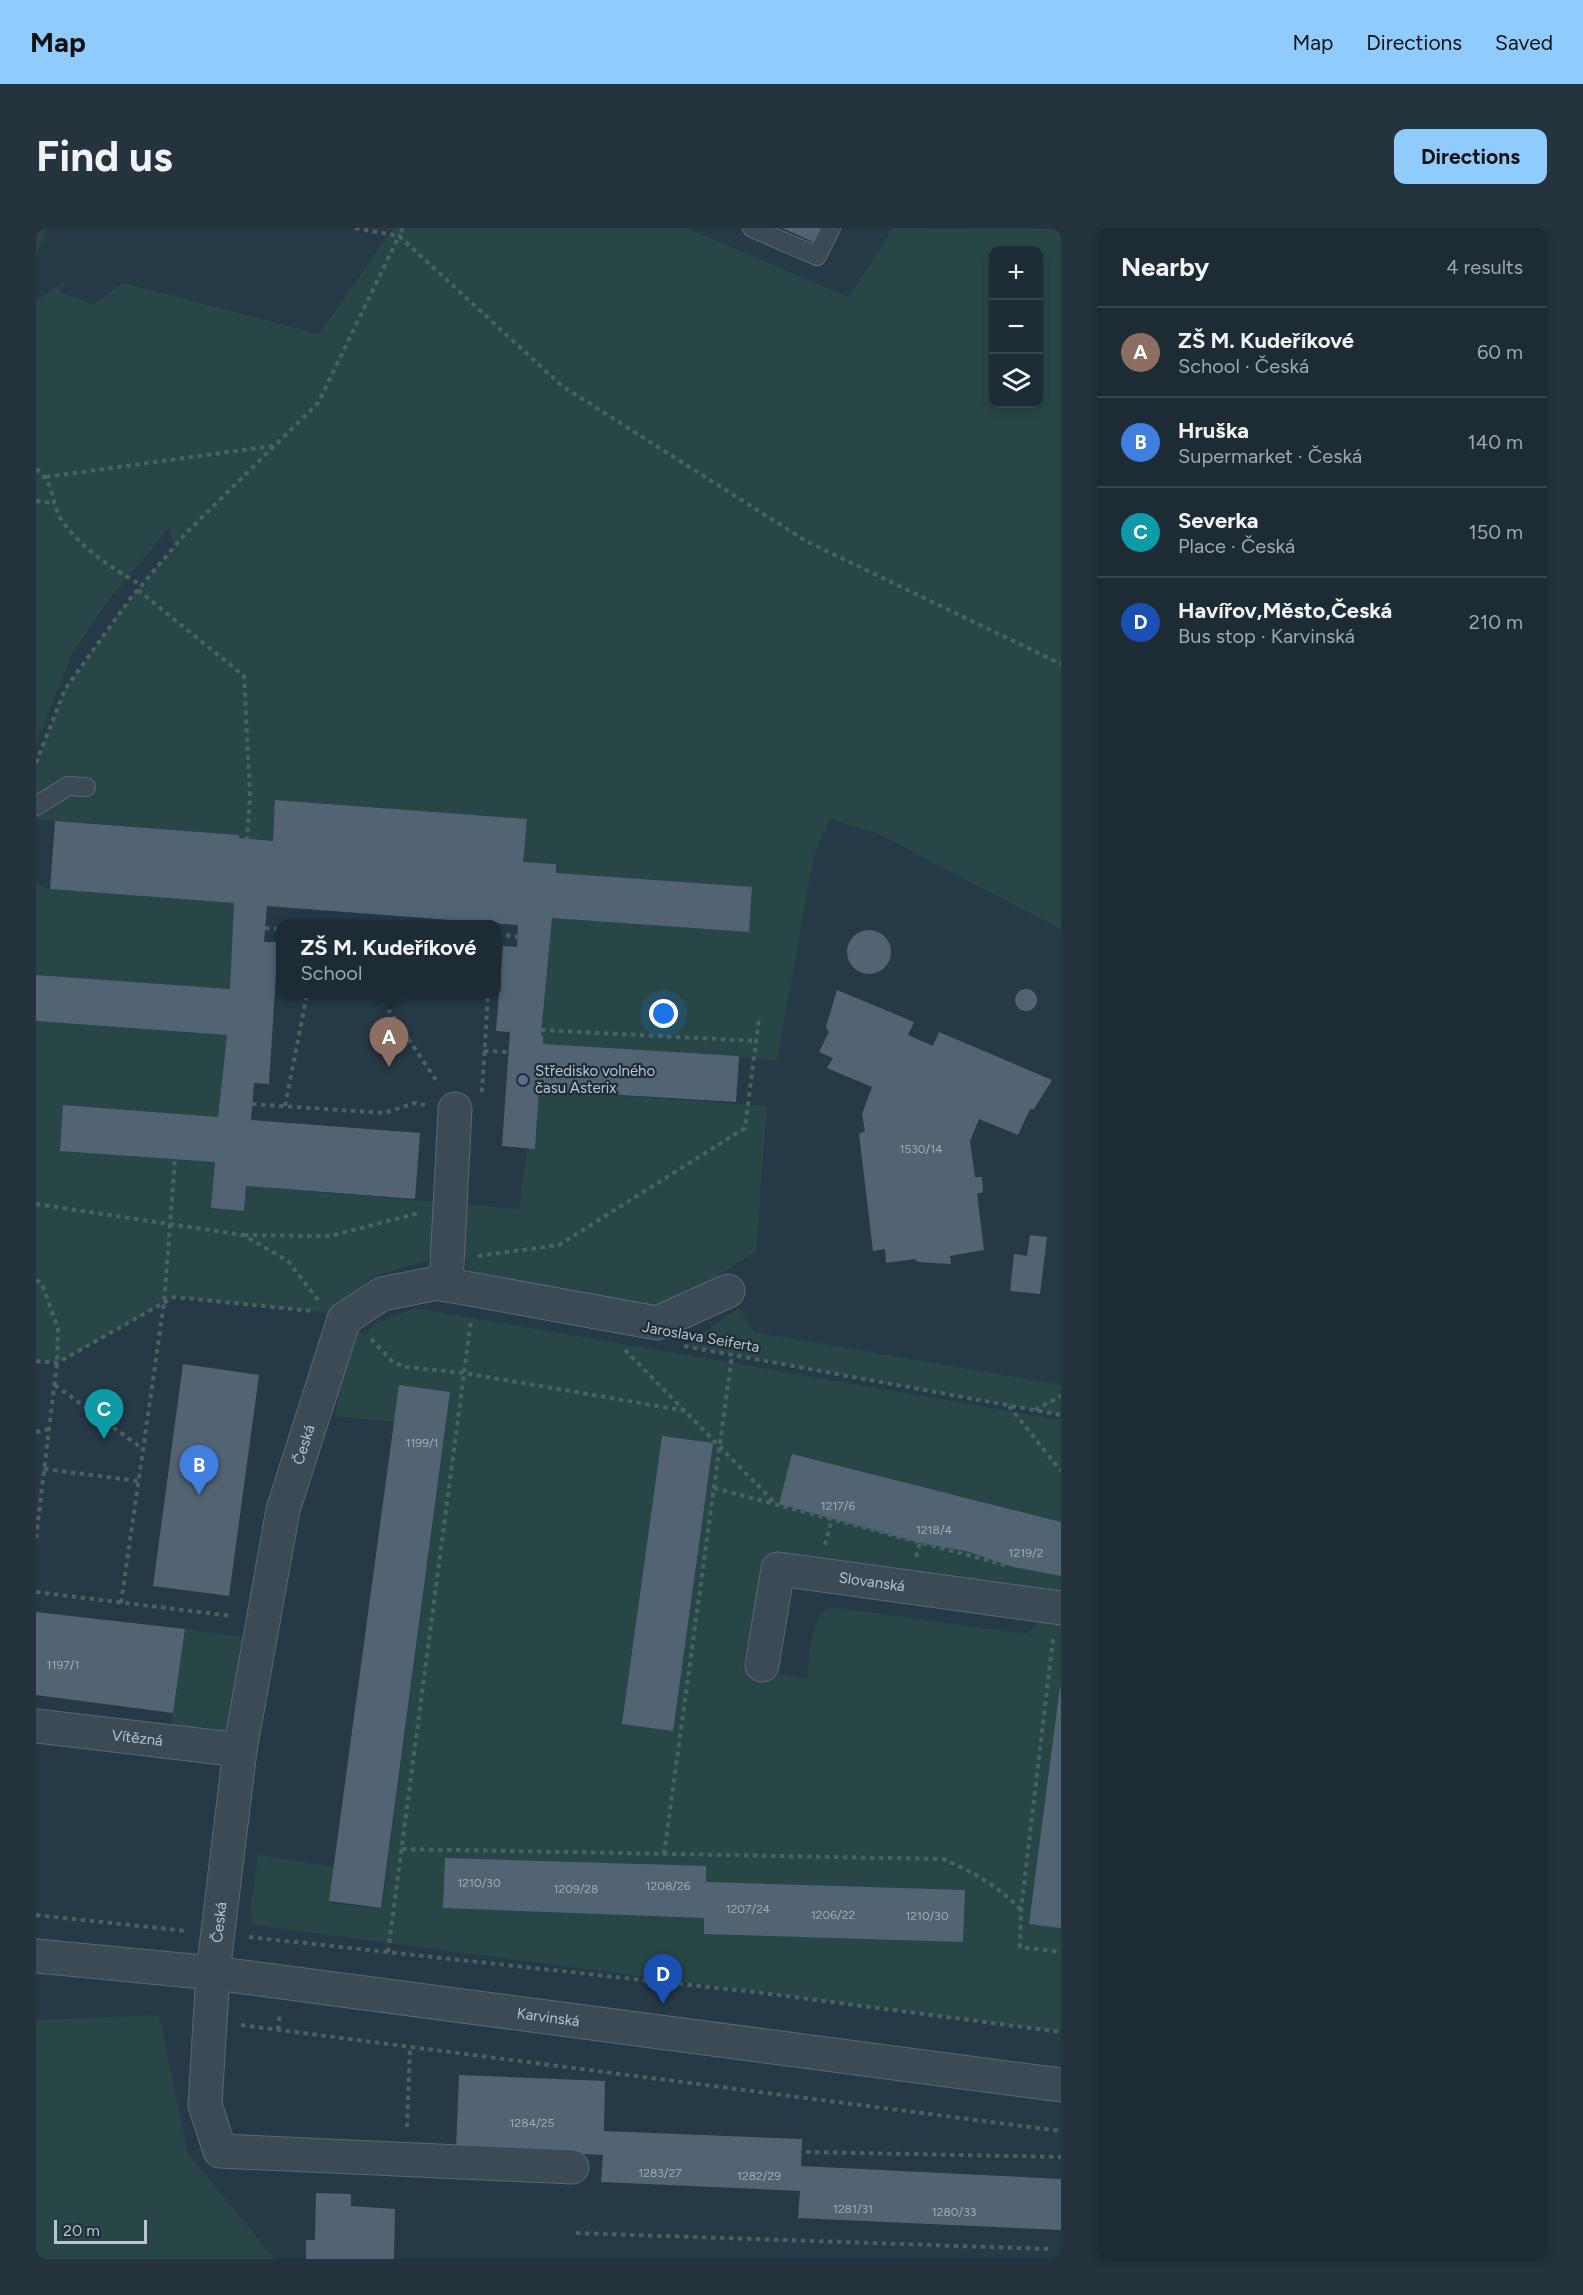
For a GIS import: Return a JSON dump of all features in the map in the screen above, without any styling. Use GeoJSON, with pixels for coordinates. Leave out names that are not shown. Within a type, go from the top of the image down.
{"type":"FeatureCollection","features":[{"type":"Feature","properties":{"kind":"street"},"geometry":{"type":"LineString","coordinates":[[346,1320],[382,1294],[436,1283],[447,1272],[455,1109]]}},
{"type":"Feature","properties":{"kind":"street"},"geometry":{"type":"LineString","coordinates":[[447,1272],[657,1323],[728,1291]]}},
{"type":"Feature","properties":{"kind":"street","name":"Česká"},"geometry":{"type":"LineString","coordinates":[[346,1320],[284,1510],[240,1750],[213,1973],[205,2105],[219,2151],[406,2160]]}},
{"type":"Feature","properties":{"kind":"street","name":"Slovanská"},"geometry":{"type":"LineString","coordinates":[[762,1665],[778,1569],[1059,1607]]}},
{"type":"Feature","properties":{"kind":"street","name":"Vítězná"},"geometry":{"type":"LineString","coordinates":[[36,1726],[240,1750]]}},
{"type":"Feature","properties":{"kind":"street","name":"Karvinská"},"geometry":{"type":"LineString","coordinates":[[36,1956],[213,1973],[1061,2085]]}},
{"type":"Feature","properties":{"kind":"street"},"geometry":{"type":"LineString","coordinates":[[406,2160],[572,2167]]}},
{"type":"Feature","properties":{"kind":"lane"},"geometry":{"type":"LineString","coordinates":[[752,228],[817,256],[831,228]]}},
{"type":"Feature","properties":{"kind":"lane"},"geometry":{"type":"LineString","coordinates":[[36,806],[68,786],[86,787]]}},
{"type":"Feature","properties":{"kind":"path"},"geometry":{"type":"LineString","coordinates":[[355,228],[399,236],[562,386],[806,541],[1061,664]]}},
{"type":"Feature","properties":{"kind":"path"},"geometry":{"type":"LineString","coordinates":[[36,763],[65,689],[141,585],[185,534],[318,403],[403,228]]}},
{"type":"Feature","properties":{"kind":"path"},"geometry":{"type":"LineString","coordinates":[[46,477],[274,446]]}},
{"type":"Feature","properties":{"kind":"path"},"geometry":{"type":"LineString","coordinates":[[36,469],[46,477],[61,520],[103,563],[141,585]]}},
{"type":"Feature","properties":{"kind":"path"},"geometry":{"type":"LineString","coordinates":[[36,501],[55,502]]}},
{"type":"Feature","properties":{"kind":"path"},"geometry":{"type":"LineString","coordinates":[[138,590],[244,676],[250,796],[247,839]]}},
{"type":"Feature","properties":{"kind":"path"},"geometry":{"type":"LineString","coordinates":[[265,928],[276,929]]}},
{"type":"Feature","properties":{"kind":"path"},"geometry":{"type":"LineString","coordinates":[[501,935],[518,937]]}},
{"type":"Feature","properties":{"kind":"path"},"geometry":{"type":"LineString","coordinates":[[285,1106],[306,998]]}},
{"type":"Feature","properties":{"kind":"path"},"geometry":{"type":"LineString","coordinates":[[381,998],[455,1109]]}},
{"type":"Feature","properties":{"kind":"path"},"geometry":{"type":"LineString","coordinates":[[252,1104],[384,1113],[415,1103],[480,1114],[488,998]]}},
{"type":"Feature","properties":{"kind":"path"},"geometry":{"type":"LineString","coordinates":[[447,1272],[559,1245],[745,1128],[759,1019]]}},
{"type":"Feature","properties":{"kind":"path"},"geometry":{"type":"LineString","coordinates":[[541,1030],[756,1041]]}},
{"type":"Feature","properties":{"kind":"path"},"geometry":{"type":"LineString","coordinates":[[484,1051],[509,1052]]}},
{"type":"Feature","properties":{"kind":"path"},"geometry":{"type":"LineString","coordinates":[[121,1603],[164,1303],[175,1159]]}},
{"type":"Feature","properties":{"kind":"path"},"geometry":{"type":"LineString","coordinates":[[36,1204],[243,1235],[330,1236],[450,1205]]}},
{"type":"Feature","properties":{"kind":"path"},"geometry":{"type":"LineString","coordinates":[[243,1235],[288,1261],[346,1320],[393,1362],[406,1367],[464,1373],[687,1411]]}},
{"type":"Feature","properties":{"kind":"path"},"geometry":{"type":"LineString","coordinates":[[36,1280],[42,1284],[58,1328],[57,1363],[44,1470],[38,1500],[36,1538]]}},
{"type":"Feature","properties":{"kind":"path"},"geometry":{"type":"LineString","coordinates":[[36,1361],[57,1363],[174,1297],[346,1320]]}},
{"type":"Feature","properties":{"kind":"path"},"geometry":{"type":"LineString","coordinates":[[388,1952],[472,1309]]}},
{"type":"Feature","properties":{"kind":"path","name":"Jaroslava Seiferta"},"geometry":{"type":"LineString","coordinates":[[674,1344],[1061,1415]]}},
{"type":"Feature","properties":{"kind":"path"},"geometry":{"type":"LineString","coordinates":[[623,1348],[720,1444],[776,1505]]}},
{"type":"Feature","properties":{"kind":"path"},"geometry":{"type":"LineString","coordinates":[[664,1854],[732,1355]]}},
{"type":"Feature","properties":{"kind":"path"},"geometry":{"type":"LineString","coordinates":[[54,1385],[143,1449]]}},
{"type":"Feature","properties":{"kind":"path"},"geometry":{"type":"LineString","coordinates":[[1035,1410],[1061,1396]]}},
{"type":"Feature","properties":{"kind":"path"},"geometry":{"type":"LineString","coordinates":[[1009,1406],[1061,1471]]}},
{"type":"Feature","properties":{"kind":"path"},"geometry":{"type":"LineString","coordinates":[[36,1432],[49,1429]]}},
{"type":"Feature","properties":{"kind":"path"},"geometry":{"type":"LineString","coordinates":[[44,1470],[138,1480]]}},
{"type":"Feature","properties":{"kind":"path"},"geometry":{"type":"LineString","coordinates":[[714,1488],[1013,1567]]}},
{"type":"Feature","properties":{"kind":"path"},"geometry":{"type":"LineString","coordinates":[[36,1592],[264,1620]]}},
{"type":"Feature","properties":{"kind":"path"},"geometry":{"type":"LineString","coordinates":[[1059,1607],[1022,1910],[1020,1947],[1061,1952]]}},
{"type":"Feature","properties":{"kind":"path"},"geometry":{"type":"LineString","coordinates":[[402,1849],[943,1859],[975,1873],[1003,1891],[1022,1910]]}},
{"type":"Feature","properties":{"kind":"path"},"geometry":{"type":"LineString","coordinates":[[36,1915],[763,1993],[1061,2032]]}},
{"type":"Feature","properties":{"kind":"path"},"geometry":{"type":"LineString","coordinates":[[210,2020],[1061,2131]]}},
{"type":"Feature","properties":{"kind":"path"},"geometry":{"type":"LineString","coordinates":[[406,2160],[410,2047]]}},
{"type":"Feature","properties":{"kind":"path"},"geometry":{"type":"LineString","coordinates":[[806,2152],[1061,2157]]}},
{"type":"Feature","properties":{"kind":"path"},"geometry":{"type":"LineString","coordinates":[[576,2232],[1049,2249]]}},
{"type":"Feature","properties":{"kind":"green space"},"geometry":{"type":"Polygon","coordinates":[[[36,228],[47,228],[36,257],[36,228]]]}},
{"type":"Feature","properties":{"kind":"green space"},"geometry":{"type":"Polygon","coordinates":[[[393,228],[686,228],[849,297],[893,228],[1061,229],[1061,929],[876,833],[830,819],[814,855],[777,1060],[543,1044],[541,1035],[552,918],[749,932],[556,873],[556,864],[523,862],[526,819],[276,800],[273,841],[239,838],[238,835],[36,819],[36,763],[65,689],[130,599],[174,547],[169,528],[107,602],[72,654],[36,743],[36,300],[64,283],[60,292],[93,304],[123,283],[319,334],[393,228]]]}},
{"type":"Feature","properties":{"kind":"green space"},"geometry":{"type":"Polygon","coordinates":[[[36,883],[50,889],[234,903],[230,989],[36,975],[36,883]]]}},
{"type":"Feature","properties":{"kind":"green space"},"geometry":{"type":"Polygon","coordinates":[[[36,1021],[227,1035],[218,1117],[64,1105],[215,1162],[212,1208],[244,1211],[246,1186],[439,1202],[431,1259],[373,1277],[328,1313],[174,1297],[57,1363],[36,1361],[36,1021]]]}},
{"type":"Feature","properties":{"kind":"green space"},"geometry":{"type":"Polygon","coordinates":[[[539,1090],[767,1106],[756,1251],[662,1312],[470,1274],[465,1249],[467,1204],[519,1209],[527,1148],[536,1148],[539,1090]]]}},
{"type":"Feature","properties":{"kind":"green space"},"geometry":{"type":"Polygon","coordinates":[[[415,1308],[1061,1420],[1061,1599],[764,1560],[743,1666],[807,1679],[814,1629],[823,1612],[830,1607],[1028,1634],[1043,1614],[1061,1617],[1061,2032],[254,1925],[250,1912],[258,1855],[335,1867],[331,1903],[382,1909],[450,1394],[394,1422],[335,1416],[343,1370],[358,1332],[366,1335],[373,1325],[415,1308]]]}},
{"type":"Feature","properties":{"kind":"green space"},"geometry":{"type":"Polygon","coordinates":[[[739,1308],[754,1332],[1061,1385],[1061,1415],[685,1346],[739,1308]]]}},
{"type":"Feature","properties":{"kind":"green space"},"geometry":{"type":"Polygon","coordinates":[[[185,1629],[256,1639],[234,1744],[169,1740],[185,1629]]]}},
{"type":"Feature","properties":{"kind":"green space"},"geometry":{"type":"Polygon","coordinates":[[[159,2015],[188,2154],[275,2259],[36,2259],[36,2020],[159,2015]]]}},
{"type":"Feature","properties":{"kind":"building"},"geometry":{"type":"Polygon","coordinates":[[[782,228],[820,228],[813,242],[782,228]]]}},
{"type":"Feature","properties":{"kind":"building"},"geometry":{"type":"Polygon","coordinates":[[[275,800],[527,819],[523,862],[556,864],[556,873],[752,887],[749,932],[552,918],[541,1035],[543,1035],[543,1044],[739,1056],[736,1102],[539,1090],[535,1149],[502,1146],[510,1032],[496,1031],[499,998],[501,998],[503,946],[517,947],[518,925],[501,924],[501,920],[452,920],[267,906],[264,942],[276,942],[269,1084],[254,1083],[251,1120],[420,1133],[415,1199],[246,1186],[244,1211],[211,1208],[215,1162],[60,1151],[63,1105],[218,1117],[227,1035],[36,1021],[36,975],[230,989],[234,903],[50,889],[55,821],[239,835],[239,838],[273,841],[275,800]]]}},
{"type":"Feature","properties":{"kind":"building"},"geometry":{"type":"Polygon","coordinates":[[[869,930],[878,931],[885,936],[890,943],[890,961],[885,968],[878,973],[869,974],[860,973],[853,968],[848,961],[847,952],[848,943],[853,936],[860,931],[869,930]]]}},
{"type":"Feature","properties":{"kind":"building"},"geometry":{"type":"Polygon","coordinates":[[[1026,989],[1034,992],[1037,1000],[1034,1008],[1026,1011],[1018,1008],[1015,1000],[1018,992],[1026,989]]]}},
{"type":"Feature","properties":{"kind":"building"},"geometry":{"type":"Polygon","coordinates":[[[837,990],[914,1022],[908,1035],[933,1046],[939,1032],[1052,1080],[1034,1109],[1030,1109],[1018,1135],[979,1119],[970,1141],[975,1177],[982,1177],[983,1192],[977,1194],[984,1250],[950,1256],[951,1264],[918,1262],[915,1259],[886,1263],[885,1249],[873,1251],[859,1134],[865,1131],[862,1114],[872,1087],[827,1068],[833,1058],[819,1052],[829,1032],[826,1027],[837,990]]]}},
{"type":"Feature","properties":{"kind":"building"},"geometry":{"type":"Polygon","coordinates":[[[1030,1235],[1047,1237],[1040,1294],[1010,1291],[1014,1254],[1027,1256],[1030,1235]]]}},
{"type":"Feature","properties":{"kind":"building"},"geometry":{"type":"Polygon","coordinates":[[[183,1364],[259,1375],[229,1596],[153,1586],[183,1364]]]}},
{"type":"Feature","properties":{"kind":"building"},"geometry":{"type":"Polygon","coordinates":[[[399,1385],[450,1392],[381,1908],[329,1901],[399,1385]]]}},
{"type":"Feature","properties":{"kind":"building"},"geometry":{"type":"Polygon","coordinates":[[[662,1436],[713,1443],[673,1731],[622,1724],[662,1436]]]}},
{"type":"Feature","properties":{"kind":"building"},"geometry":{"type":"Polygon","coordinates":[[[792,1454],[1061,1522],[1061,1576],[1013,1567],[966,1551],[920,1543],[779,1504],[792,1454]]]}},
{"type":"Feature","properties":{"kind":"building"},"geometry":{"type":"Polygon","coordinates":[[[36,1612],[185,1629],[173,1713],[36,1695],[36,1612]]]}},
{"type":"Feature","properties":{"kind":"building"},"geometry":{"type":"Polygon","coordinates":[[[1061,1687],[1061,1928],[1029,1924],[1061,1687]]]}},
{"type":"Feature","properties":{"kind":"building"},"geometry":{"type":"Polygon","coordinates":[[[445,1858],[706,1866],[706,1882],[965,1890],[963,1942],[704,1934],[704,1918],[443,1908],[445,1858]]]}},
{"type":"Feature","properties":{"kind":"building"},"geometry":{"type":"Polygon","coordinates":[[[459,2075],[605,2081],[604,2131],[802,2139],[801,2166],[1061,2179],[1061,2230],[798,2218],[800,2191],[601,2182],[603,2155],[456,2148],[459,2075]]]}},
{"type":"Feature","properties":{"kind":"building"},"geometry":{"type":"Polygon","coordinates":[[[316,2193],[351,2194],[351,2206],[395,2209],[394,2259],[306,2259],[306,2240],[315,2240],[316,2193]]]}},
{"type":"Feature","properties":{"kind":"place","name":"ZŠ M. Kudeříkové"},"geometry":{"type":"Point","coordinates":[389,1067]}},
{"type":"Feature","properties":{"kind":"place","name":"Středisko volného času Asterix"},"geometry":{"type":"Point","coordinates":[523,1080]}},
{"type":"Feature","properties":{"kind":"place","name":"Severka"},"geometry":{"type":"Point","coordinates":[104,1439]}},
{"type":"Feature","properties":{"kind":"place","name":"Hruška"},"geometry":{"type":"Point","coordinates":[199,1495]}},
{"type":"Feature","properties":{"kind":"place","name":"Havířov,Město,Česká"},"geometry":{"type":"Point","coordinates":[663,2004]}}]}
